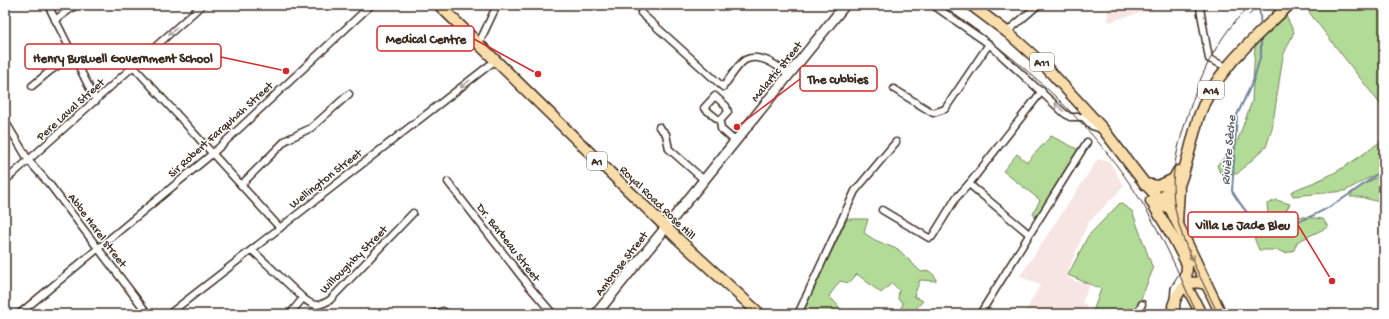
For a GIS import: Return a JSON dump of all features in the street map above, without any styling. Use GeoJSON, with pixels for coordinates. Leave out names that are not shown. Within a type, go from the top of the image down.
{"type":"FeatureCollection","features":[{"type":"Feature","properties":{"kind":"main road","name":"Royal Road Rose Hill"},"geometry":{"type":"LineString","coordinates":[[439,5],[665,227],[760,314]]}},
{"type":"Feature","properties":{"kind":"main road","name":"A11"},"geometry":{"type":"LineString","coordinates":[[972,5],[1042,62],[1103,129],[1145,184],[1171,210],[1205,284],[1221,314]]}},
{"type":"Feature","properties":{"kind":"main road","name":"A14"},"geometry":{"type":"LineString","coordinates":[[1163,203],[1177,182],[1200,114],[1212,87],[1227,67],[1289,5]]}},
{"type":"Feature","properties":{"kind":"main road","name":"A11"},"geometry":{"type":"LineString","coordinates":[[1121,152],[1174,239],[1186,264],[1186,285],[1201,314]]}},
{"type":"Feature","properties":{"kind":"main road"},"geometry":{"type":"LineString","coordinates":[[1145,184],[1158,186],[1177,182],[1177,225]]}},
{"type":"Feature","properties":{"kind":"main road"},"geometry":{"type":"LineString","coordinates":[[1152,202],[1157,205],[1163,203],[1162,211],[1172,230],[1174,239]]}},
{"type":"Feature","properties":{"kind":"main road"},"geometry":{"type":"LineString","coordinates":[[1173,310],[1180,290],[1186,285],[1198,282],[1205,284]]}},
{"type":"Feature","properties":{"kind":"street"},"geometry":{"type":"LineString","coordinates":[[48,5],[96,101]]}},
{"type":"Feature","properties":{"kind":"street"},"geometry":{"type":"LineString","coordinates":[[55,20],[76,5]]}},
{"type":"Feature","properties":{"kind":"street","name":"Pere Laval Street"},"geometry":{"type":"LineString","coordinates":[[5,181],[202,5]]}},
{"type":"Feature","properties":{"kind":"street","name":"Sir Robert Farquhah Street"},"geometry":{"type":"LineString","coordinates":[[19,314],[212,154],[371,5]]}},
{"type":"Feature","properties":{"kind":"street"},"geometry":{"type":"LineString","coordinates":[[479,43],[497,5]]}},
{"type":"Feature","properties":{"kind":"street","name":"Malartic street"},"geometry":{"type":"LineString","coordinates":[[665,227],[845,5]]}},
{"type":"Feature","properties":{"kind":"street"},"geometry":{"type":"LineString","coordinates":[[933,5],[989,44],[1070,117],[1083,117],[1092,126],[1103,129]]}},
{"type":"Feature","properties":{"kind":"street"},"geometry":{"type":"LineString","coordinates":[[1007,32],[1038,5]]}},
{"type":"Feature","properties":{"kind":"street"},"geometry":{"type":"LineString","coordinates":[[1200,8],[1209,59],[1227,67]]}},
{"type":"Feature","properties":{"kind":"street"},"geometry":{"type":"LineString","coordinates":[[641,13],[723,87]]}},
{"type":"Feature","properties":{"kind":"street"},"geometry":{"type":"LineString","coordinates":[[894,89],[933,113],[940,112],[945,109],[989,44]]}},
{"type":"Feature","properties":{"kind":"street"},"geometry":{"type":"LineString","coordinates":[[32,86],[50,71],[74,56]]}},
{"type":"Feature","properties":{"kind":"street"},"geometry":{"type":"LineString","coordinates":[[736,141],[721,129],[720,121],[704,108],[745,60],[753,58],[774,64],[788,74]]}},
{"type":"Feature","properties":{"kind":"street","name":"Wellington Street"},"geometry":{"type":"LineString","coordinates":[[168,314],[496,60]]}},
{"type":"Feature","properties":{"kind":"street"},"geometry":{"type":"LineString","coordinates":[[134,67],[280,228]]}},
{"type":"Feature","properties":{"kind":"street"},"geometry":{"type":"LineString","coordinates":[[882,210],[930,238],[956,198],[969,184],[1042,91]]}},
{"type":"Feature","properties":{"kind":"street"},"geometry":{"type":"LineString","coordinates":[[240,185],[286,140],[311,128],[349,94]]}},
{"type":"Feature","properties":{"kind":"street"},"geometry":{"type":"LineString","coordinates":[[715,96],[726,106],[728,112],[720,121]]}},
{"type":"Feature","properties":{"kind":"street","name":"Abbe Harel street"},"geometry":{"type":"LineString","coordinates":[[5,121],[29,161],[50,185],[148,314]]}},
{"type":"Feature","properties":{"kind":"street"},"geometry":{"type":"LineString","coordinates":[[659,127],[666,134],[669,148],[704,180]]}},
{"type":"Feature","properties":{"kind":"street"},"geometry":{"type":"LineString","coordinates":[[798,314],[855,191],[896,142]]}},
{"type":"Feature","properties":{"kind":"street"},"geometry":{"type":"LineString","coordinates":[[980,314],[1087,142]]}},
{"type":"Feature","properties":{"kind":"street","name":"Dr. Barbeau Street"},"geometry":{"type":"LineString","coordinates":[[448,182],[528,285],[554,314]]}},
{"type":"Feature","properties":{"kind":"street"},"geometry":{"type":"LineString","coordinates":[[969,184],[1029,234]]}},
{"type":"Feature","properties":{"kind":"street","name":"Willoughby Street"},"geometry":{"type":"LineString","coordinates":[[252,250],[312,305],[319,306],[330,300],[412,213]]}},
{"type":"Feature","properties":{"kind":"street","name":"Ambrose Street"},"geometry":{"type":"LineString","coordinates":[[596,314],[665,227]]}},
{"type":"Feature","properties":{"kind":"street"},"geometry":{"type":"LineString","coordinates":[[1173,310],[1176,289],[1186,273]]}},
{"type":"Feature","properties":{"kind":"street"},"geometry":{"type":"LineString","coordinates":[[290,314],[304,298]]}},
{"type":"Feature","properties":{"kind":"street"},"geometry":{"type":"LineString","coordinates":[[1138,314],[1142,304]]}},
{"type":"Feature","properties":{"kind":"street"},"geometry":{"type":"LineString","coordinates":[[433,314],[443,311],[448,314]]}},
{"type":"Feature","properties":{"kind":"shaded area"},"geometry":{"type":"Polygon","coordinates":[[[1108,5],[1168,5],[1108,22],[1108,5]]]}},
{"type":"Feature","properties":{"kind":"shaded area"},"geometry":{"type":"Polygon","coordinates":[[[1098,159],[1109,161],[1124,186],[1088,223],[1066,275],[1076,282],[1092,280],[1082,303],[1086,304],[1087,314],[1024,314],[1040,285],[1020,276],[1098,159]]]}},
{"type":"Feature","properties":{"kind":"green space"},"geometry":{"type":"Polygon","coordinates":[[[1307,5],[1384,5],[1384,109],[1305,7],[1307,5]]]}},
{"type":"Feature","properties":{"kind":"green space"},"geometry":{"type":"Polygon","coordinates":[[[1285,14],[1294,32],[1283,56],[1272,129],[1266,147],[1237,174],[1220,173],[1217,165],[1236,145],[1252,101],[1255,46],[1285,14]]]}},
{"type":"Feature","properties":{"kind":"green space"},"geometry":{"type":"Polygon","coordinates":[[[1051,136],[1079,150],[1036,218],[1033,214],[1040,200],[1003,171],[1017,154],[1027,162],[1051,136]]]}},
{"type":"Feature","properties":{"kind":"green space"},"geometry":{"type":"Polygon","coordinates":[[[1384,139],[1384,168],[1376,174],[1345,191],[1293,196],[1291,192],[1335,172],[1352,162],[1384,139]]]}},
{"type":"Feature","properties":{"kind":"green space"},"geometry":{"type":"Polygon","coordinates":[[[1384,173],[1384,203],[1360,197],[1350,197],[1361,186],[1384,173]]]}},
{"type":"Feature","properties":{"kind":"green space"},"geometry":{"type":"Polygon","coordinates":[[[1276,200],[1290,204],[1285,212],[1296,216],[1323,219],[1328,227],[1297,242],[1294,250],[1286,253],[1277,250],[1259,250],[1254,238],[1254,230],[1268,213],[1267,204],[1276,200]]]}},
{"type":"Feature","properties":{"kind":"green space"},"geometry":{"type":"Polygon","coordinates":[[[1120,203],[1132,211],[1153,269],[1135,314],[1092,314],[1101,289],[1068,275],[1088,236],[1120,203]]]}},
{"type":"Feature","properties":{"kind":"green space"},"geometry":{"type":"Polygon","coordinates":[[[847,219],[868,219],[864,233],[875,240],[899,250],[921,272],[929,271],[935,276],[936,281],[920,280],[914,296],[923,301],[911,314],[899,314],[903,303],[898,299],[899,290],[892,283],[881,293],[857,274],[849,283],[840,281],[829,296],[846,314],[802,314],[847,219]]]}},
{"type":"Feature","properties":{"kind":"waterway","name":"Rivière Sèche"},"geometry":{"type":"LineString","coordinates":[[1259,5],[1261,27]]}},
{"type":"Feature","properties":{"kind":"waterway","name":"Rivière Sèche"},"geometry":{"type":"LineString","coordinates":[[1261,36],[1261,54],[1254,79],[1237,115],[1232,191],[1250,216],[1257,221],[1272,225],[1288,224],[1306,218],[1341,200],[1384,169]]}},
{"type":"Feature","properties":{"kind":"tram line"},"geometry":{"type":"LineString","coordinates":[[941,5],[968,24],[1021,66],[1046,88],[1093,136],[1134,190],[1152,220],[1197,314]]}},
{"type":"Feature","properties":{"kind":"tram line"},"geometry":{"type":"LineString","coordinates":[[1218,314],[1188,252],[1179,226],[1173,187],[1175,161],[1194,96],[1206,68],[1213,54],[1230,28],[1251,5]]}},
{"type":"Feature","properties":{"kind":"tram line"},"geometry":{"type":"LineString","coordinates":[[1249,15],[1259,5]]}},
{"type":"Feature","properties":{"kind":"place","name":"Henry Buswell Government School"},"geometry":{"type":"Point","coordinates":[286,71]}},
{"type":"Feature","properties":{"kind":"place","name":"Medical Centre"},"geometry":{"type":"Point","coordinates":[538,74]}},
{"type":"Feature","properties":{"kind":"place","name":"The cubbies"},"geometry":{"type":"Point","coordinates":[737,127]}},
{"type":"Feature","properties":{"kind":"place","name":"Villa Le Jade Bleu"},"geometry":{"type":"Point","coordinates":[1332,281]}}]}
